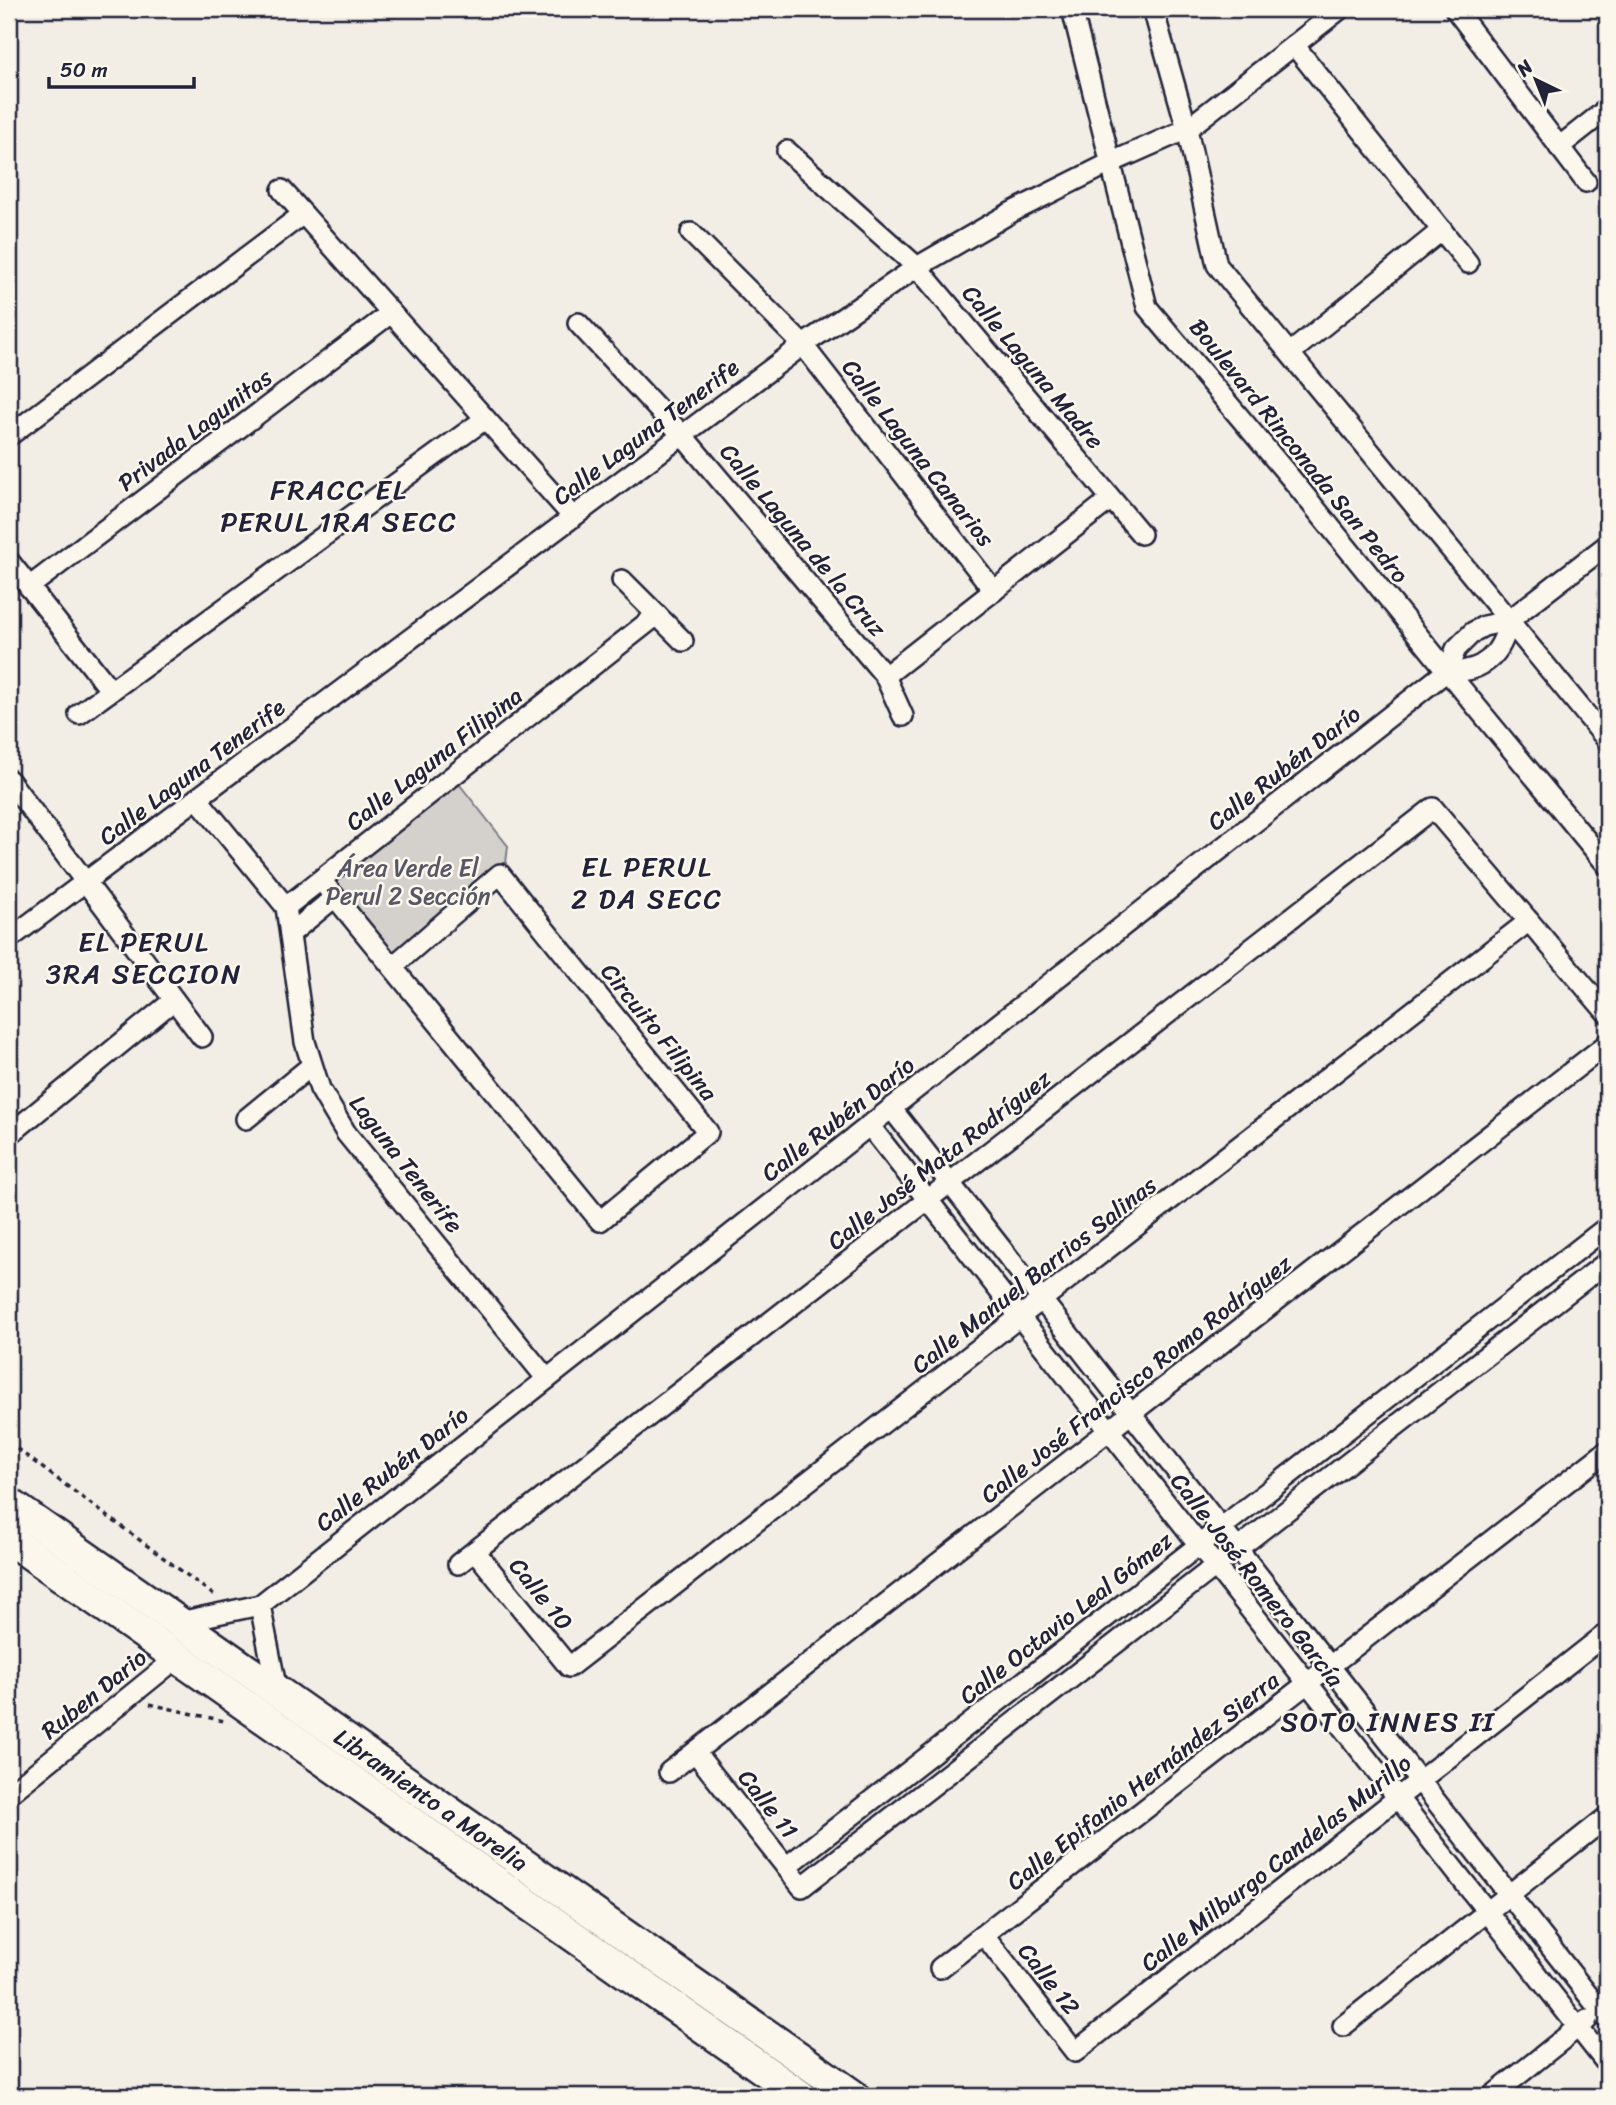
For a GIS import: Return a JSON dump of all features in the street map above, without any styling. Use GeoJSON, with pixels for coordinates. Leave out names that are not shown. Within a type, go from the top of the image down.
{"type":"FeatureCollection","features":[{"type":"Feature","properties":{"kind":"highway","name":"Libramiento a Morelia"},"geometry":{"type":"LineString","coordinates":[[9,1503],[854,2096]]}},
{"type":"Feature","properties":{"kind":"highway","name":"Libramiento a Morelia"},"geometry":{"type":"LineString","coordinates":[[9,1539],[800,2096]]}},
{"type":"Feature","properties":{"kind":"street"},"geometry":{"type":"LineString","coordinates":[[1073,15],[1091,9]]}},
{"type":"Feature","properties":{"kind":"street"},"geometry":{"type":"LineString","coordinates":[[1153,9],[1187,130],[1217,265],[1607,740]]}},
{"type":"Feature","properties":{"kind":"street","name":"Calle Laguna Tenerife"},"geometry":{"type":"LineString","coordinates":[[9,939],[803,345],[917,267],[1012,212],[1110,163],[1187,130],[1340,9]]}},
{"type":"Feature","properties":{"kind":"street"},"geometry":{"type":"LineString","coordinates":[[1455,9],[1586,182]]}},
{"type":"Feature","properties":{"kind":"street","name":"Boulevard Rinconada San Pedro"},"geometry":{"type":"LineString","coordinates":[[1073,15],[1147,307],[1607,865]]}},
{"type":"Feature","properties":{"kind":"street"},"geometry":{"type":"LineString","coordinates":[[1294,45],[1468,263]]}},
{"type":"Feature","properties":{"kind":"street"},"geometry":{"type":"LineString","coordinates":[[1559,146],[1607,109]]}},
{"type":"Feature","properties":{"kind":"street","name":"Calle Laguna Madre"},"geometry":{"type":"LineString","coordinates":[[787,151],[917,267],[1141,534]]}},
{"type":"Feature","properties":{"kind":"street"},"geometry":{"type":"LineString","coordinates":[[282,190],[573,517]]}},
{"type":"Feature","properties":{"kind":"street"},"geometry":{"type":"LineString","coordinates":[[9,436],[303,214]]}},
{"type":"Feature","properties":{"kind":"street"},"geometry":{"type":"LineString","coordinates":[[1290,353],[1442,230]]}},
{"type":"Feature","properties":{"kind":"street","name":"Calle Laguna Canarios"},"geometry":{"type":"LineString","coordinates":[[691,233],[803,345],[994,591]]}},
{"type":"Feature","properties":{"kind":"street","name":"Privada Lagunitas"},"geometry":{"type":"LineString","coordinates":[[29,587],[391,313]]}},
{"type":"Feature","properties":{"kind":"street","name":"Calle Laguna de la Cruz"},"geometry":{"type":"LineString","coordinates":[[578,323],[683,436],[885,676],[902,716]]}},
{"type":"Feature","properties":{"kind":"street"},"geometry":{"type":"LineString","coordinates":[[79,714],[485,419]]}},
{"type":"Feature","properties":{"kind":"street"},"geometry":{"type":"LineString","coordinates":[[885,676],[1111,499]]}},
{"type":"Feature","properties":{"kind":"street","name":"Calle Rubén Darío"},"geometry":{"type":"LineString","coordinates":[[178,1622],[260,1605],[1447,671],[1456,649],[1473,632],[1484,626],[1508,621],[1607,545]]}},
{"type":"Feature","properties":{"kind":"street"},"geometry":{"type":"LineString","coordinates":[[9,561],[111,691]]}},
{"type":"Feature","properties":{"kind":"street"},"geometry":{"type":"LineString","coordinates":[[622,580],[683,640]]}},
{"type":"Feature","properties":{"kind":"street","name":"Calle Laguna Filipina"},"geometry":{"type":"LineString","coordinates":[[286,907],[657,614]]}},
{"type":"Feature","properties":{"kind":"street"},"geometry":{"type":"LineString","coordinates":[[1447,671],[1472,670],[1484,665],[1502,646],[1508,621]]}},
{"type":"Feature","properties":{"kind":"street"},"geometry":{"type":"LineString","coordinates":[[9,780],[202,1037]]}},
{"type":"Feature","properties":{"kind":"street"},"geometry":{"type":"LineString","coordinates":[[197,798],[286,907]]}},
{"type":"Feature","properties":{"kind":"street","name":"Calle José Mata Rodríguez"},"geometry":{"type":"LineString","coordinates":[[458,1564],[1433,808],[1529,921]]}},
{"type":"Feature","properties":{"kind":"street","name":"Circuito Filipina"},"geometry":{"type":"LineString","coordinates":[[321,880],[392,967],[600,1221],[708,1132],[500,874],[392,967]]}},
{"type":"Feature","properties":{"kind":"street"},"geometry":{"type":"LineString","coordinates":[[290,934],[335,897]]}},
{"type":"Feature","properties":{"kind":"street","name":"Laguna Tenerife"},"geometry":{"type":"LineString","coordinates":[[286,907],[305,1042],[311,1066],[326,1101],[346,1133],[547,1379]]}},
{"type":"Feature","properties":{"kind":"street"},"geometry":{"type":"LineString","coordinates":[[1529,921],[1607,1013]]}},
{"type":"Feature","properties":{"kind":"street","name":"Calle Manuel Barrios Salinas"},"geometry":{"type":"LineString","coordinates":[[569,1667],[1529,921]]}},
{"type":"Feature","properties":{"kind":"street"},"geometry":{"type":"LineString","coordinates":[[9,1135],[174,1000]]}},
{"type":"Feature","properties":{"kind":"street","name":"Calle José Francisco Romo Rodríguez"},"geometry":{"type":"LineString","coordinates":[[669,1772],[1607,1044]]}},
{"type":"Feature","properties":{"kind":"street"},"geometry":{"type":"LineString","coordinates":[[246,1119],[311,1066]]}},
{"type":"Feature","properties":{"kind":"street","name":"Calle José Romero García"},"geometry":{"type":"LineString","coordinates":[[891,1108],[1509,1895],[1605,2011]]}},
{"type":"Feature","properties":{"kind":"street","name":"Calle José Romero García"},"geometry":{"type":"LineString","coordinates":[[869,1125],[1607,2064]]}},
{"type":"Feature","properties":{"kind":"street","name":"Calle Octavio Leal Gómez"},"geometry":{"type":"LineString","coordinates":[[786,1867],[1607,1227]]}},
{"type":"Feature","properties":{"kind":"street","name":"Calle Octavio Leal Gómez"},"geometry":{"type":"LineString","coordinates":[[802,1887],[1607,1262]]}},
{"type":"Feature","properties":{"kind":"street","name":"Calle Epifanio Hernández Sierra"},"geometry":{"type":"LineString","coordinates":[[940,1968],[1607,1451]]}},
{"type":"Feature","properties":{"kind":"street","name":"Calle 10"},"geometry":{"type":"LineString","coordinates":[[475,1551],[569,1667]]}},
{"type":"Feature","properties":{"kind":"street"},"geometry":{"type":"LineString","coordinates":[[260,1605],[277,1691]]}},
{"type":"Feature","properties":{"kind":"street","name":"Calle Milburgo Candelas Murillo"},"geometry":{"type":"LineString","coordinates":[[1074,2052],[1607,1633]]}},
{"type":"Feature","properties":{"kind":"street","name":"Ruben Dario"},"geometry":{"type":"LineString","coordinates":[[9,1794],[178,1657]]}},
{"type":"Feature","properties":{"kind":"street","name":"Calle 11"},"geometry":{"type":"LineString","coordinates":[[695,1752],[802,1887]]}},
{"type":"Feature","properties":{"kind":"street"},"geometry":{"type":"LineString","coordinates":[[1343,2026],[1607,1816]]}},
{"type":"Feature","properties":{"kind":"street","name":"Calle 12"},"geometry":{"type":"LineString","coordinates":[[984,1935],[1074,2052]]}},
{"type":"Feature","properties":{"kind":"street"},"geometry":{"type":"LineString","coordinates":[[1492,2096],[1578,2027],[1605,2011]]}},
{"type":"Feature","properties":{"kind":"path"},"geometry":{"type":"LineString","coordinates":[[9,1443],[233,1610]]}},
{"type":"Feature","properties":{"kind":"path"},"geometry":{"type":"LineString","coordinates":[[128,1698],[233,1723]]}},
{"type":"Feature","properties":{"kind":"green space","name":"Área Verde El Perul 2 Sección"},"geometry":{"type":"Polygon","coordinates":[[[456,780],[508,846],[506,863],[397,956],[329,880],[456,780]]]}},
{"type":"Feature","properties":{"kind":"district","name":"FRACC EL PERUL 1RA SECC"},"geometry":{"type":"Point","coordinates":[339,505]}},
{"type":"Feature","properties":{"kind":"district","name":"EL PERUL 2 DA SECC"},"geometry":{"type":"Point","coordinates":[647,882]}},
{"type":"Feature","properties":{"kind":"district","name":"EL PERUL 3RA SECCION"},"geometry":{"type":"Point","coordinates":[144,957]}},
{"type":"Feature","properties":{"kind":"district","name":"SOTO INNES II"},"geometry":{"type":"Point","coordinates":[1388,1721]}}]}
